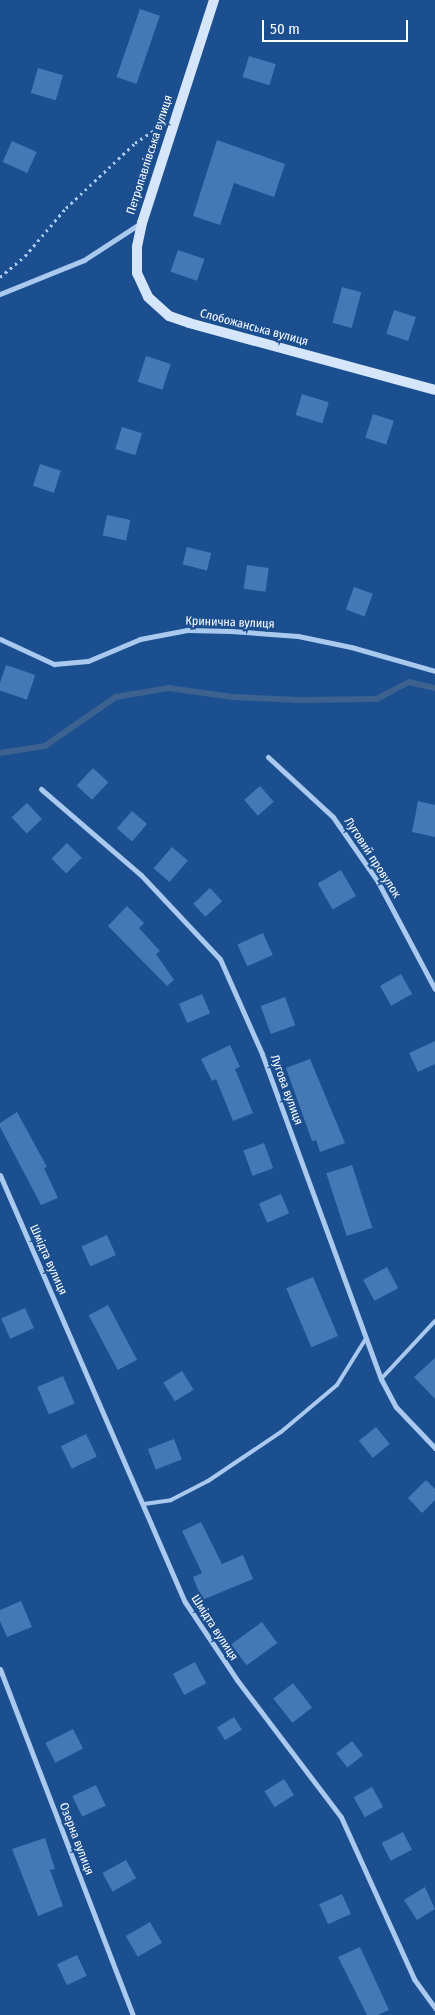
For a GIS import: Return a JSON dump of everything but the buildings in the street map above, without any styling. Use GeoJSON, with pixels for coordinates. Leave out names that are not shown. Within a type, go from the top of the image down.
{"type":"FeatureCollection","features":[{"type":"Feature","properties":{"kind":"street","name":"Петропавлівська вулиця"},"geometry":{"type":"LineString","coordinates":[[0,292],[84,260],[142,222],[214,0]]}},
{"type":"Feature","properties":{"kind":"street","name":"Слобожанська вулиця"},"geometry":{"type":"LineString","coordinates":[[142,222],[137,248],[137,273],[148,297],[169,316],[435,390]]}},
{"type":"Feature","properties":{"kind":"street","name":"Кринична вулиця"},"geometry":{"type":"LineString","coordinates":[[0,639],[54,664],[88,661],[140,639],[187,630],[231,631],[298,636],[351,647],[435,671]]}},
{"type":"Feature","properties":{"kind":"street","name":"Луговий провулок"},"geometry":{"type":"LineString","coordinates":[[268,757],[333,817],[378,882],[435,989]]}},
{"type":"Feature","properties":{"kind":"street","name":"Лугова вулиця"},"geometry":{"type":"LineString","coordinates":[[41,789],[141,875],[220,959],[262,1054],[365,1340],[382,1379],[396,1408],[435,1448]]}},
{"type":"Feature","properties":{"kind":"street","name":"Шмідта вулиця"},"geometry":{"type":"LineString","coordinates":[[0,1175],[185,1602],[236,1680],[341,1817],[414,1979],[435,2008]]}},
{"type":"Feature","properties":{"kind":"street","name":"Озерна вулиця"},"geometry":{"type":"LineString","coordinates":[[0,1669],[133,2015]]}},
{"type":"Feature","properties":{"kind":"lane"},"geometry":{"type":"LineString","coordinates":[[382,1379],[435,1320]]}},
{"type":"Feature","properties":{"kind":"lane"},"geometry":{"type":"LineString","coordinates":[[144,1504],[171,1500],[208,1481],[281,1432],[337,1385],[365,1340]]}},
{"type":"Feature","properties":{"kind":"path"},"geometry":{"type":"LineString","coordinates":[[0,277],[25,256],[66,208],[135,143],[176,116]]}},
{"type":"Feature","properties":{"kind":"waterway"},"geometry":{"type":"LineString","coordinates":[[0,753],[45,746],[116,697],[169,688],[233,697],[300,700],[377,699],[409,682],[435,688]]}}]}
